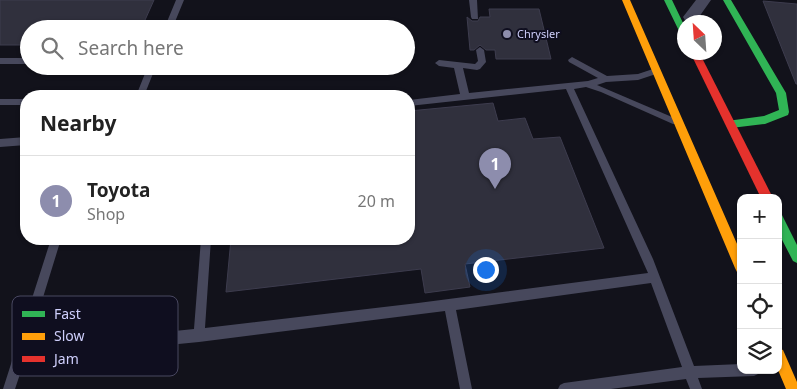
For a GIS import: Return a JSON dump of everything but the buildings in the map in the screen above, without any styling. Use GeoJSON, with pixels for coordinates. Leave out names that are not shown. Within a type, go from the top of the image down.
{"type":"FeatureCollection","features":[{"type":"Feature","properties":{"kind":"main road"},"geometry":{"type":"LineString","coordinates":[[626,0],[737,259]]}},
{"type":"Feature","properties":{"kind":"main road"},"geometry":{"type":"LineString","coordinates":[[668,0],[677,19]]}},
{"type":"Feature","properties":{"kind":"main road"},"geometry":{"type":"LineString","coordinates":[[727,0],[781,93],[787,113],[731,124]]}},
{"type":"Feature","properties":{"kind":"main road"},"geometry":{"type":"LineString","coordinates":[[701,60],[765,194]]}},
{"type":"Feature","properties":{"kind":"main road"},"geometry":{"type":"LineString","coordinates":[[782,227],[797,257]]}},
{"type":"Feature","properties":{"kind":"main road"},"geometry":{"type":"LineString","coordinates":[[782,370],[793,389]]}},
{"type":"Feature","properties":{"kind":"street"},"geometry":{"type":"LineString","coordinates":[[693,15],[704,0]]}},
{"type":"Feature","properties":{"kind":"lane"},"geometry":{"type":"LineString","coordinates":[[172,20],[180,0]]}},
{"type":"Feature","properties":{"kind":"lane"},"geometry":{"type":"LineString","coordinates":[[473,0],[475,17]]}},
{"type":"Feature","properties":{"kind":"lane"},"geometry":{"type":"LineString","coordinates":[[439,63],[477,67],[482,62],[480,50]]}},
{"type":"Feature","properties":{"kind":"lane"},"geometry":{"type":"LineString","coordinates":[[572,60],[606,79]]}},
{"type":"Feature","properties":{"kind":"lane"},"geometry":{"type":"LineString","coordinates":[[0,61],[20,61]]}},
{"type":"Feature","properties":{"kind":"lane"},"geometry":{"type":"LineString","coordinates":[[458,65],[464,97]]}},
{"type":"Feature","properties":{"kind":"lane"},"geometry":{"type":"LineString","coordinates":[[415,102],[588,84],[606,79],[638,77],[656,71]]}},
{"type":"Feature","properties":{"kind":"lane"},"geometry":{"type":"LineString","coordinates":[[142,90],[148,75]]}},
{"type":"Feature","properties":{"kind":"lane"},"geometry":{"type":"LineString","coordinates":[[588,84],[679,124]]}},
{"type":"Feature","properties":{"kind":"lane"},"geometry":{"type":"LineString","coordinates":[[569,86],[655,277],[696,389]]}},
{"type":"Feature","properties":{"kind":"lane"},"geometry":{"type":"LineString","coordinates":[[0,102],[20,102]]}},
{"type":"Feature","properties":{"kind":"lane"},"geometry":{"type":"LineString","coordinates":[[0,143],[20,142]]}},
{"type":"Feature","properties":{"kind":"lane"},"geometry":{"type":"LineString","coordinates":[[38,296],[54,245]]}},
{"type":"Feature","properties":{"kind":"lane"},"geometry":{"type":"LineString","coordinates":[[200,336],[206,245]]}},
{"type":"Feature","properties":{"kind":"lane"},"geometry":{"type":"LineString","coordinates":[[178,338],[450,306],[655,277]]}},
{"type":"Feature","properties":{"kind":"lane"},"geometry":{"type":"LineString","coordinates":[[450,306],[466,389]]}},
{"type":"Feature","properties":{"kind":"lane"},"geometry":{"type":"LineString","coordinates":[[564,389],[690,372],[737,371]]}},
{"type":"Feature","properties":{"kind":"lane"},"geometry":{"type":"LineString","coordinates":[[9,389],[13,376]]}},
{"type":"Feature","properties":{"kind":"traffic: fast"},"geometry":{"type":"LineString","coordinates":[[668,0],[677,19]]}},
{"type":"Feature","properties":{"kind":"traffic: fast"},"geometry":{"type":"LineString","coordinates":[[727,0],[781,93],[784,112],[765,120],[731,124]]}},
{"type":"Feature","properties":{"kind":"traffic: fast"},"geometry":{"type":"LineString","coordinates":[[782,227],[797,257]]}},
{"type":"Feature","properties":{"kind":"traffic: slow"},"geometry":{"type":"LineString","coordinates":[[626,0],[737,259]]}},
{"type":"Feature","properties":{"kind":"traffic: slow"},"geometry":{"type":"LineString","coordinates":[[782,364],[793,389]]}},
{"type":"Feature","properties":{"kind":"traffic: jam"},"geometry":{"type":"LineString","coordinates":[[698,60],[765,194]]}},
{"type":"Feature","properties":{"kind":"place","name":"Chrysler"},"geometry":{"type":"Point","coordinates":[507,34]}},
{"type":"Feature","properties":{"kind":"place","name":"Toyota"},"geometry":{"type":"Point","coordinates":[495,189]}}]}
